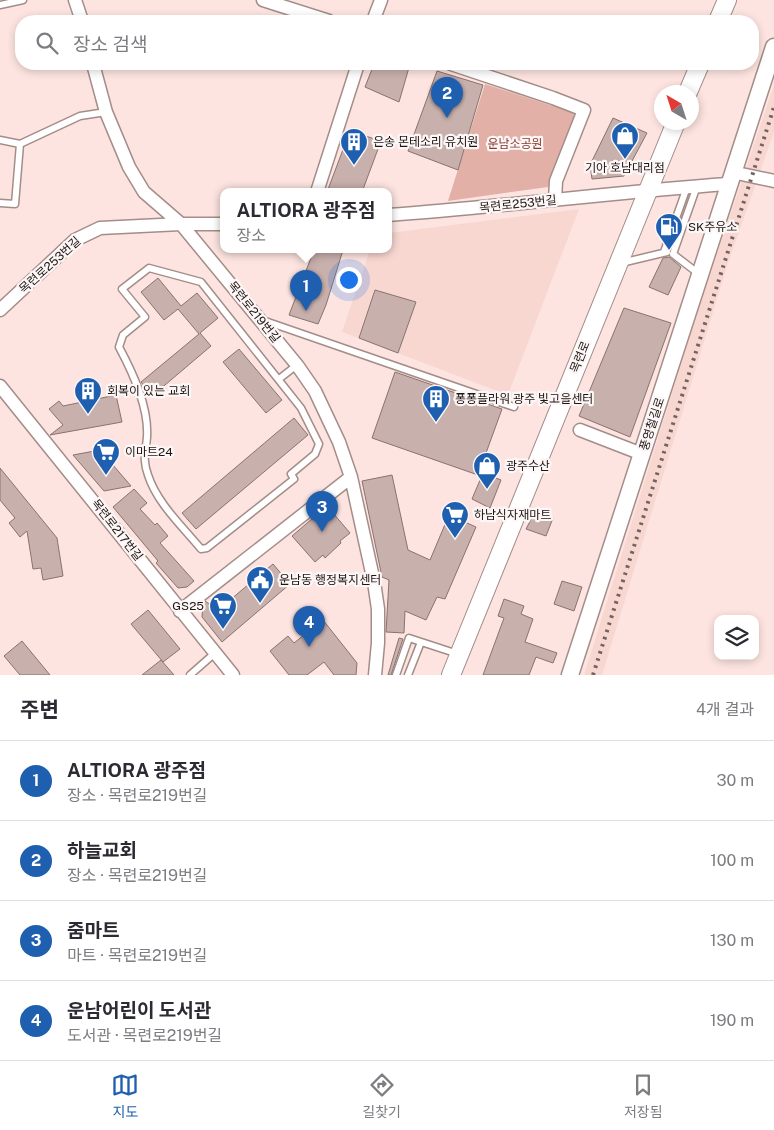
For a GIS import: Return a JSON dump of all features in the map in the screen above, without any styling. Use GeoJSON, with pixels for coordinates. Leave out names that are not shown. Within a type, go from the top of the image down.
{"type":"FeatureCollection","features":[{"type":"Feature","properties":{"kind":"main road"},"geometry":{"type":"LineString","coordinates":[[721,15],[727,0]]}},
{"type":"Feature","properties":{"kind":"main road"},"geometry":{"type":"LineString","coordinates":[[691,85],[697,70]]}},
{"type":"Feature","properties":{"kind":"main road","name":"목련로"},"geometry":{"type":"LineString","coordinates":[[451,675],[646,190],[672,130]]}},
{"type":"Feature","properties":{"kind":"street"},"geometry":{"type":"LineString","coordinates":[[75,0],[80,15]]}},
{"type":"Feature","properties":{"kind":"street"},"geometry":{"type":"LineString","coordinates":[[263,0],[310,15]]}},
{"type":"Feature","properties":{"kind":"street"},"geometry":{"type":"LineString","coordinates":[[375,15],[380,0]]}},
{"type":"Feature","properties":{"kind":"street","name":"풍영철길로"},"geometry":{"type":"LineString","coordinates":[[570,675],[774,47]]}},
{"type":"Feature","properties":{"kind":"street","name":"목련로219번길"},"geometry":{"type":"LineString","coordinates":[[96,70],[106,112],[128,167],[144,192],[181,224],[297,365],[324,410],[339,442],[351,477],[369,552],[378,610],[378,643],[375,675]]}},
{"type":"Feature","properties":{"kind":"street"},"geometry":{"type":"LineString","coordinates":[[318,188],[356,70]]}},
{"type":"Feature","properties":{"kind":"street"},"geometry":{"type":"LineString","coordinates":[[469,70],[584,110],[556,180],[555,200]]}},
{"type":"Feature","properties":{"kind":"street"},"geometry":{"type":"LineString","coordinates":[[730,178],[774,181]]}},
{"type":"Feature","properties":{"kind":"street","name":"목련로253번길"},"geometry":{"type":"LineString","coordinates":[[392,215],[692,187],[730,178]]}},
{"type":"Feature","properties":{"kind":"street","name":"목련로253번길"},"geometry":{"type":"LineString","coordinates":[[0,309],[75,240],[100,228],[220,224]]}},
{"type":"Feature","properties":{"kind":"street","name":"목련로217번길"},"geometry":{"type":"LineString","coordinates":[[0,386],[232,675]]}},
{"type":"Feature","properties":{"kind":"street"},"geometry":{"type":"LineString","coordinates":[[580,430],[642,454]]}},
{"type":"Feature","properties":{"kind":"street"},"geometry":{"type":"LineString","coordinates":[[180,611],[351,477]]}},
{"type":"Feature","properties":{"kind":"lane"},"geometry":{"type":"LineString","coordinates":[[0,4],[23,0]]}},
{"type":"Feature","properties":{"kind":"lane"},"geometry":{"type":"LineString","coordinates":[[0,140],[20,144],[80,116],[106,112]]}},
{"type":"Feature","properties":{"kind":"lane"},"geometry":{"type":"LineString","coordinates":[[0,203],[15,204],[20,144]]}},
{"type":"Feature","properties":{"kind":"lane"},"geometry":{"type":"LineString","coordinates":[[664,252],[692,187]]}},
{"type":"Feature","properties":{"kind":"lane"},"geometry":{"type":"LineString","coordinates":[[672,254],[692,187]]}},
{"type":"Feature","properties":{"kind":"lane"},"geometry":{"type":"LineString","coordinates":[[617,264],[664,252],[672,254],[700,274]]}},
{"type":"Feature","properties":{"kind":"lane"},"geometry":{"type":"LineString","coordinates":[[149,268],[201,282],[279,379],[301,408],[314,433],[319,444],[315,454],[291,474],[294,478],[207,548],[201,549],[156,493],[148,474],[143,450],[147,438],[143,407],[128,364],[119,347],[123,335],[145,317],[122,289],[149,268]]}},
{"type":"Feature","properties":{"kind":"lane"},"geometry":{"type":"LineString","coordinates":[[261,320],[514,407]]}},
{"type":"Feature","properties":{"kind":"lane"},"geometry":{"type":"LineString","coordinates":[[279,379],[297,365]]}},
{"type":"Feature","properties":{"kind":"lane"},"geometry":{"type":"LineString","coordinates":[[396,675],[409,638],[460,655]]}},
{"type":"Feature","properties":{"kind":"lane"},"geometry":{"type":"LineString","coordinates":[[408,675],[421,642]]}},
{"type":"Feature","properties":{"kind":"lane"},"geometry":{"type":"LineString","coordinates":[[190,675],[215,654]]}},
{"type":"Feature","properties":{"kind":"shaded area"},"geometry":{"type":"Polygon","coordinates":[[[774,85],[774,132],[728,263],[602,675],[584,675],[693,326],[774,85]]]}},
{"type":"Feature","properties":{"kind":"shaded area"},"geometry":{"type":"Polygon","coordinates":[[[579,209],[508,395],[342,332],[369,253],[392,253],[392,233],[579,209]]]}},
{"type":"Feature","properties":{"kind":"green space","name":"운남소공원"},"geometry":{"type":"Polygon","coordinates":[[[485,84],[572,112],[575,116],[574,124],[548,187],[448,201],[485,84]]]}},
{"type":"Feature","properties":{"kind":"building"},"geometry":{"type":"Polygon","coordinates":[[[372,70],[408,70],[399,102],[365,87],[372,70]]]}},
{"type":"Feature","properties":{"kind":"building"},"geometry":{"type":"Polygon","coordinates":[[[437,71],[483,85],[458,170],[408,151],[437,71]]]}},
{"type":"Feature","properties":{"kind":"building"},"geometry":{"type":"Polygon","coordinates":[[[613,118],[647,133],[624,176],[592,179],[590,165],[613,118]]]}},
{"type":"Feature","properties":{"kind":"building","name":"은송 몬테소리 유치원"},"geometry":{"type":"Polygon","coordinates":[[[350,131],[381,141],[363,188],[329,188],[350,131]]]}},
{"type":"Feature","properties":{"kind":"building"},"geometry":{"type":"Polygon","coordinates":[[[313,253],[342,253],[318,324],[289,315],[313,253]]]}},
{"type":"Feature","properties":{"kind":"building"},"geometry":{"type":"Polygon","coordinates":[[[669,257],[681,267],[668,295],[649,287],[663,258],[669,257]]]}},
{"type":"Feature","properties":{"kind":"building"},"geometry":{"type":"Polygon","coordinates":[[[158,278],[181,306],[197,293],[218,318],[200,333],[211,346],[152,396],[141,382],[199,334],[178,309],[164,320],[141,292],[158,278]]]}},
{"type":"Feature","properties":{"kind":"building"},"geometry":{"type":"Polygon","coordinates":[[[375,290],[416,302],[398,353],[359,338],[375,290]]]}},
{"type":"Feature","properties":{"kind":"building"},"geometry":{"type":"Polygon","coordinates":[[[624,308],[671,323],[630,437],[579,416],[624,308]]]}},
{"type":"Feature","properties":{"kind":"building"},"geometry":{"type":"Polygon","coordinates":[[[239,349],[282,400],[266,413],[223,362],[239,349]]]}},
{"type":"Feature","properties":{"kind":"building","name":"퐁퐁플라워 광주 빛고을센터"},"geometry":{"type":"Polygon","coordinates":[[[395,372],[502,409],[478,475],[372,438],[395,372]]]}},
{"type":"Feature","properties":{"kind":"building","name":"회복이 있는 교회"},"geometry":{"type":"Polygon","coordinates":[[[116,395],[122,422],[50,435],[63,425],[49,409],[59,401],[63,406],[116,395]]]}},
{"type":"Feature","properties":{"kind":"building"},"geometry":{"type":"Polygon","coordinates":[[[294,418],[308,435],[196,529],[182,513],[294,418]]]}},
{"type":"Feature","properties":{"kind":"building"},"geometry":{"type":"Polygon","coordinates":[[[100,450],[131,486],[104,491],[73,455],[100,450]]]}},
{"type":"Feature","properties":{"kind":"building"},"geometry":{"type":"Polygon","coordinates":[[[0,468],[57,538],[63,576],[43,580],[41,568],[33,569],[27,531],[20,537],[9,523],[15,518],[0,500],[0,468]]]}},
{"type":"Feature","properties":{"kind":"building","name":"광주수산"},"geometry":{"type":"Polygon","coordinates":[[[483,473],[501,480],[490,508],[472,499],[483,473]]]}},
{"type":"Feature","properties":{"kind":"building","name":"하남식자재마트"},"geometry":{"type":"Polygon","coordinates":[[[392,475],[408,550],[430,560],[449,515],[476,527],[445,599],[437,597],[426,620],[405,611],[404,633],[386,632],[389,580],[382,577],[362,481],[392,475]]]}},
{"type":"Feature","properties":{"kind":"building"},"geometry":{"type":"Polygon","coordinates":[[[134,489],[147,503],[140,509],[155,525],[157,523],[168,536],[160,543],[194,581],[187,587],[178,588],[156,563],[158,561],[113,507],[134,489]]]}},
{"type":"Feature","properties":{"kind":"building"},"geometry":{"type":"Polygon","coordinates":[[[327,506],[350,533],[325,558],[323,555],[315,562],[292,536],[327,506]]]}},
{"type":"Feature","properties":{"kind":"building"},"geometry":{"type":"Polygon","coordinates":[[[535,512],[553,518],[546,536],[526,529],[535,512]]]}},
{"type":"Feature","properties":{"kind":"building","name":"운남동 행정복지센터"},"geometry":{"type":"Polygon","coordinates":[[[273,564],[290,584],[222,642],[202,617],[203,604],[205,601],[218,610],[273,564]]]}},
{"type":"Feature","properties":{"kind":"building"},"geometry":{"type":"Polygon","coordinates":[[[562,581],[582,587],[574,611],[554,604],[562,581]]]}},
{"type":"Feature","properties":{"kind":"building"},"geometry":{"type":"Polygon","coordinates":[[[504,599],[524,606],[521,614],[533,619],[525,642],[557,653],[553,663],[536,657],[529,675],[483,675],[504,618],[498,616],[504,599]]]}},
{"type":"Feature","properties":{"kind":"building"},"geometry":{"type":"Polygon","coordinates":[[[148,610],[180,649],[163,662],[131,624],[148,610]]]}},
{"type":"Feature","properties":{"kind":"building"},"geometry":{"type":"Polygon","coordinates":[[[323,620],[357,663],[356,675],[334,675],[324,662],[307,675],[289,675],[270,651],[288,636],[294,643],[323,620]]]}},
{"type":"Feature","properties":{"kind":"building"},"geometry":{"type":"Polygon","coordinates":[[[399,638],[403,639],[391,675],[388,675],[399,638]]]}},
{"type":"Feature","properties":{"kind":"building"},"geometry":{"type":"Polygon","coordinates":[[[22,641],[50,675],[20,675],[4,656],[22,641]]]}},
{"type":"Feature","properties":{"kind":"building"},"geometry":{"type":"Polygon","coordinates":[[[161,660],[174,675],[142,675],[161,660]]]}},
{"type":"Feature","properties":{"kind":"railway"},"geometry":{"type":"LineString","coordinates":[[593,675],[774,107]]}},
{"type":"Feature","properties":{"kind":"place","name":"하늘교회"},"geometry":{"type":"Point","coordinates":[447,118]}},
{"type":"Feature","properties":{"kind":"place","name":"기아 호남대리점"},"geometry":{"type":"Point","coordinates":[625,160]}},
{"type":"Feature","properties":{"kind":"place","name":"은송 몬테소리 유치원"},"geometry":{"type":"Point","coordinates":[354,166]}},
{"type":"Feature","properties":{"kind":"place","name":"SK주유소"},"geometry":{"type":"Point","coordinates":[669,251]}},
{"type":"Feature","properties":{"kind":"place","name":"ALTIORA 광주점"},"geometry":{"type":"Point","coordinates":[306,311]}},
{"type":"Feature","properties":{"kind":"place","name":"회복이 있는 교회"},"geometry":{"type":"Point","coordinates":[88,415]}},
{"type":"Feature","properties":{"kind":"place","name":"퐁퐁플라워 광주 빛고을센터"},"geometry":{"type":"Point","coordinates":[436,423]}},
{"type":"Feature","properties":{"kind":"place","name":"이마트24"},"geometry":{"type":"Point","coordinates":[106,476]}},
{"type":"Feature","properties":{"kind":"place","name":"광주수산"},"geometry":{"type":"Point","coordinates":[487,490]}},
{"type":"Feature","properties":{"kind":"place","name":"줌마트"},"geometry":{"type":"Point","coordinates":[322,532]}},
{"type":"Feature","properties":{"kind":"place","name":"하남식자재마트"},"geometry":{"type":"Point","coordinates":[455,539]}},
{"type":"Feature","properties":{"kind":"place","name":"운남동 행정복지센터"},"geometry":{"type":"Point","coordinates":[260,604]}},
{"type":"Feature","properties":{"kind":"place","name":"GS25"},"geometry":{"type":"Point","coordinates":[223,630]}},
{"type":"Feature","properties":{"kind":"place","name":"운남어린이 도서관"},"geometry":{"type":"Point","coordinates":[309,647]}}]}
